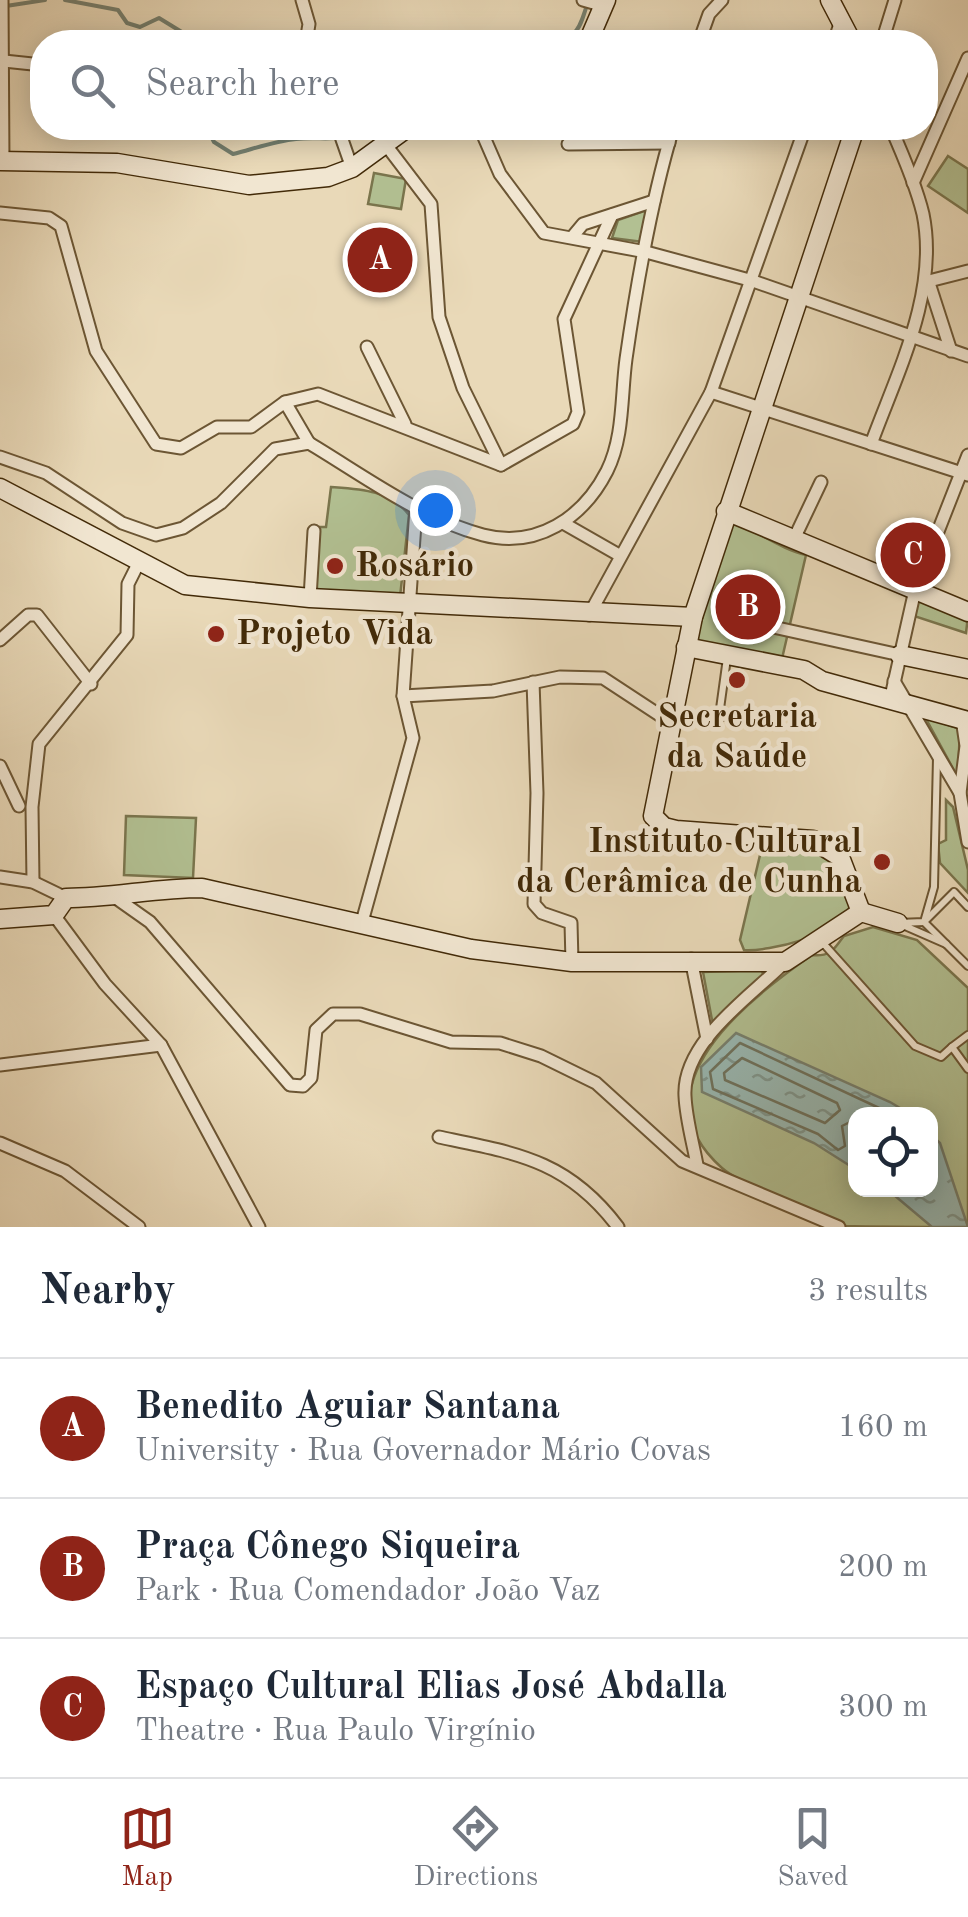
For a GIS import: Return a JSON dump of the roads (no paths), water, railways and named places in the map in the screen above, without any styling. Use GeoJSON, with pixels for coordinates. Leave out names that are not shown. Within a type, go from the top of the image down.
{"type":"FeatureCollection","features":[{"type":"Feature","properties":{"kind":"street"},"geometry":{"type":"LineString","coordinates":[[2,0],[2,161],[116,164],[249,185],[328,177],[349,161],[391,140]]}},
{"type":"Feature","properties":{"kind":"street"},"geometry":{"type":"LineString","coordinates":[[293,0],[309,24]]}},
{"type":"Feature","properties":{"kind":"street"},"geometry":{"type":"LineString","coordinates":[[302,0],[308,30]]}},
{"type":"Feature","properties":{"kind":"street"},"geometry":{"type":"LineString","coordinates":[[704,30],[712,10],[722,0]]}},
{"type":"Feature","properties":{"kind":"street"},"geometry":{"type":"LineString","coordinates":[[830,0],[846,30]]}},
{"type":"Feature","properties":{"kind":"street"},"geometry":{"type":"LineString","coordinates":[[886,30],[895,0]]}},
{"type":"Feature","properties":{"kind":"street"},"geometry":{"type":"LineString","coordinates":[[590,30],[594,2]]}},
{"type":"Feature","properties":{"kind":"street"},"geometry":{"type":"LineString","coordinates":[[839,30],[842,21]]}},
{"type":"Feature","properties":{"kind":"street"},"geometry":{"type":"LineString","coordinates":[[938,126],[968,58]]}},
{"type":"Feature","properties":{"kind":"street"},"geometry":{"type":"LineString","coordinates":[[4,61],[30,64]]}},
{"type":"Feature","properties":{"kind":"street"},"geometry":{"type":"LineString","coordinates":[[342,140],[349,161]]}},
{"type":"Feature","properties":{"kind":"street"},"geometry":{"type":"LineString","coordinates":[[485,140],[500,174],[544,234],[646,252],[752,281],[968,356]]}},
{"type":"Feature","properties":{"kind":"street"},"geometry":{"type":"LineString","coordinates":[[284,402],[308,442],[416,508],[484,536],[512,539],[544,535],[563,523],[606,474],[616,452],[654,201],[670,140]]}},
{"type":"Feature","properties":{"kind":"street"},"geometry":{"type":"LineString","coordinates":[[589,615],[711,392],[800,140]]}},
{"type":"Feature","properties":{"kind":"street"},"geometry":{"type":"LineString","coordinates":[[851,140],[693,617],[653,816],[664,827],[676,830],[812,840],[840,857],[861,912]]}},
{"type":"Feature","properties":{"kind":"street"},"geometry":{"type":"LineString","coordinates":[[896,140],[923,214],[927,282],[951,351]]}},
{"type":"Feature","properties":{"kind":"street"},"geometry":{"type":"LineString","coordinates":[[913,183],[932,140]]}},
{"type":"Feature","properties":{"kind":"street"},"geometry":{"type":"LineString","coordinates":[[568,144],[669,143]]}},
{"type":"Feature","properties":{"kind":"street"},"geometry":{"type":"LineString","coordinates":[[386,144],[430,204],[439,317],[463,388],[502,464]]}},
{"type":"Feature","properties":{"kind":"street"},"geometry":{"type":"LineString","coordinates":[[572,236],[583,224],[654,201]]}},
{"type":"Feature","properties":{"kind":"street"},"geometry":{"type":"LineString","coordinates":[[0,213],[49,218],[61,226],[96,351],[156,444],[182,448],[217,427],[251,427],[284,402],[318,394],[502,464]]}},
{"type":"Feature","properties":{"kind":"street"},"geometry":{"type":"LineString","coordinates":[[502,464],[572,424],[578,412],[564,318],[612,215]]}},
{"type":"Feature","properties":{"kind":"street"},"geometry":{"type":"LineString","coordinates":[[927,282],[968,272]]}},
{"type":"Feature","properties":{"kind":"street"},"geometry":{"type":"LineString","coordinates":[[872,444],[927,282]]}},
{"type":"Feature","properties":{"kind":"street"},"geometry":{"type":"LineString","coordinates":[[368,347],[405,424]]}},
{"type":"Feature","properties":{"kind":"street"},"geometry":{"type":"LineString","coordinates":[[711,392],[964,473]]}},
{"type":"Feature","properties":{"kind":"street"},"geometry":{"type":"LineString","coordinates":[[0,457],[46,472],[122,523],[156,535],[183,528],[221,503],[274,449],[308,442]]}},
{"type":"Feature","properties":{"kind":"street"},"geometry":{"type":"LineString","coordinates":[[890,700],[915,590],[968,455]]}},
{"type":"Feature","properties":{"kind":"street"},"geometry":{"type":"LineString","coordinates":[[793,542],[821,482]]}},
{"type":"Feature","properties":{"kind":"street"},"geometry":{"type":"LineString","coordinates":[[1,491],[184,585],[310,598],[589,615],[693,617]]}},
{"type":"Feature","properties":{"kind":"street"},"geometry":{"type":"LineString","coordinates":[[362,922],[409,764],[413,738],[403,696],[416,508]]}},
{"type":"Feature","properties":{"kind":"street"},"geometry":{"type":"LineString","coordinates":[[726,510],[793,542],[968,612]]}},
{"type":"Feature","properties":{"kind":"street"},"geometry":{"type":"LineString","coordinates":[[563,523],[619,555]]}},
{"type":"Feature","properties":{"kind":"street"},"geometry":{"type":"LineString","coordinates":[[310,598],[314,531]]}},
{"type":"Feature","properties":{"kind":"street"},"geometry":{"type":"LineString","coordinates":[[33,882],[25,806],[40,744],[126,635],[128,584],[140,562]]}},
{"type":"Feature","properties":{"kind":"street"},"geometry":{"type":"LineString","coordinates":[[0,640],[28,616],[38,615],[91,684]]}},
{"type":"Feature","properties":{"kind":"street"},"geometry":{"type":"LineString","coordinates":[[772,627],[968,668]]}},
{"type":"Feature","properties":{"kind":"street"},"geometry":{"type":"LineString","coordinates":[[686,647],[804,670],[822,681],[965,720],[960,793],[968,841]]}},
{"type":"Feature","properties":{"kind":"street"},"geometry":{"type":"LineString","coordinates":[[403,696],[493,692],[560,677],[603,678],[670,722]]}},
{"type":"Feature","properties":{"kind":"street"},"geometry":{"type":"LineString","coordinates":[[894,681],[960,793]]}},
{"type":"Feature","properties":{"kind":"street"},"geometry":{"type":"LineString","coordinates":[[533,682],[537,793],[534,904],[542,913],[571,924],[572,962]]}},
{"type":"Feature","properties":{"kind":"street"},"geometry":{"type":"LineString","coordinates":[[0,766],[25,806]]}},
{"type":"Feature","properties":{"kind":"street"},"geometry":{"type":"LineString","coordinates":[[0,803],[25,806]]}},
{"type":"Feature","properties":{"kind":"street"},"geometry":{"type":"LineString","coordinates":[[0,876],[33,882],[66,898],[116,898],[161,888],[202,888],[470,949],[572,962],[784,962]]}},
{"type":"Feature","properties":{"kind":"street"},"geometry":{"type":"LineString","coordinates":[[54,915],[66,898]]}},
{"type":"Feature","properties":{"kind":"street"},"geometry":{"type":"LineString","coordinates":[[116,898],[150,922],[290,1084],[303,1086],[310,1078],[314,1035],[325,1017],[360,1014],[452,1042],[500,1043],[541,1056],[596,1083],[682,1161],[839,1227]]}},
{"type":"Feature","properties":{"kind":"street"},"geometry":{"type":"LineString","coordinates":[[861,912],[898,922]]}},
{"type":"Feature","properties":{"kind":"street"},"geometry":{"type":"LineString","coordinates":[[697,1165],[685,1093],[690,1067],[707,1039],[784,962],[861,912]]}},
{"type":"Feature","properties":{"kind":"street"},"geometry":{"type":"LineString","coordinates":[[0,919],[54,915]]}},
{"type":"Feature","properties":{"kind":"street"},"geometry":{"type":"LineString","coordinates":[[54,915],[105,984],[160,1045],[260,1227]]}},
{"type":"Feature","properties":{"kind":"street"},"geometry":{"type":"LineString","coordinates":[[690,959],[707,1039]]}},
{"type":"Feature","properties":{"kind":"street"},"geometry":{"type":"LineString","coordinates":[[0,1065],[160,1045]]}},
{"type":"Feature","properties":{"kind":"street"},"geometry":{"type":"LineString","coordinates":[[439,1137],[544,1162],[584,1189],[618,1227]]}},
{"type":"Feature","properties":{"kind":"street"},"geometry":{"type":"LineString","coordinates":[[0,1143],[55,1165],[139,1227]]}},
{"type":"Feature","properties":{"kind":"lane"},"geometry":{"type":"LineString","coordinates":[[727,657],[719,716],[740,718]]}},
{"type":"Feature","properties":{"kind":"lane"},"geometry":{"type":"LineString","coordinates":[[924,922],[934,887],[937,751]]}},
{"type":"Feature","properties":{"kind":"lane"},"geometry":{"type":"LineString","coordinates":[[898,922],[924,922],[954,892],[968,907]]}},
{"type":"Feature","properties":{"kind":"lane"},"geometry":{"type":"LineString","coordinates":[[898,922],[946,944]]}},
{"type":"Feature","properties":{"kind":"lane"},"geometry":{"type":"LineString","coordinates":[[924,922],[968,966]]}},
{"type":"Feature","properties":{"kind":"lane"},"geometry":{"type":"LineString","coordinates":[[821,941],[915,1046],[941,1057],[968,1036]]}},
{"type":"Feature","properties":{"kind":"lane"},"geometry":{"type":"LineString","coordinates":[[952,1047],[968,1070]]}},
{"type":"Feature","properties":{"kind":"water"},"geometry":{"type":"Polygon","coordinates":[[[736,1033],[898,1107],[848,1107],[848,1165],[814,1143],[702,1092],[701,1067],[736,1033]]]}},
{"type":"Feature","properties":{"kind":"water"},"geometry":{"type":"Polygon","coordinates":[[[938,1141],[968,1227],[932,1227],[896,1197],[938,1197],[938,1141]]]}},
{"type":"Feature","properties":{"kind":"waterway"},"geometry":{"type":"LineString","coordinates":[[6,6],[45,0]]}},
{"type":"Feature","properties":{"kind":"waterway"},"geometry":{"type":"LineString","coordinates":[[65,0],[118,10],[127,23],[140,27],[159,18],[178,30]]}},
{"type":"Feature","properties":{"kind":"waterway"},"geometry":{"type":"LineString","coordinates":[[576,30],[587,5]]}},
{"type":"Feature","properties":{"kind":"waterway"},"geometry":{"type":"LineString","coordinates":[[213,140],[233,154],[288,140]]}},
{"type":"Feature","properties":{"kind":"place","name":"Benedito Aguiar Santana"},"geometry":{"type":"Point","coordinates":[380,260]}},
{"type":"Feature","properties":{"kind":"place","name":"Espaço Cultural Elias José Abdalla"},"geometry":{"type":"Point","coordinates":[913,555]}},
{"type":"Feature","properties":{"kind":"place","name":"Rosário"},"geometry":{"type":"Point","coordinates":[335,566]}},
{"type":"Feature","properties":{"kind":"place","name":"Praça Cônego Siqueira"},"geometry":{"type":"Point","coordinates":[748,607]}},
{"type":"Feature","properties":{"kind":"place","name":"Projeto Vida"},"geometry":{"type":"Point","coordinates":[216,634]}},
{"type":"Feature","properties":{"kind":"place","name":"Secretaria da Saúde"},"geometry":{"type":"Point","coordinates":[737,680]}},
{"type":"Feature","properties":{"kind":"place","name":"Instituto Cultural da Cerâmica de Cunha"},"geometry":{"type":"Point","coordinates":[882,862]}}]}
